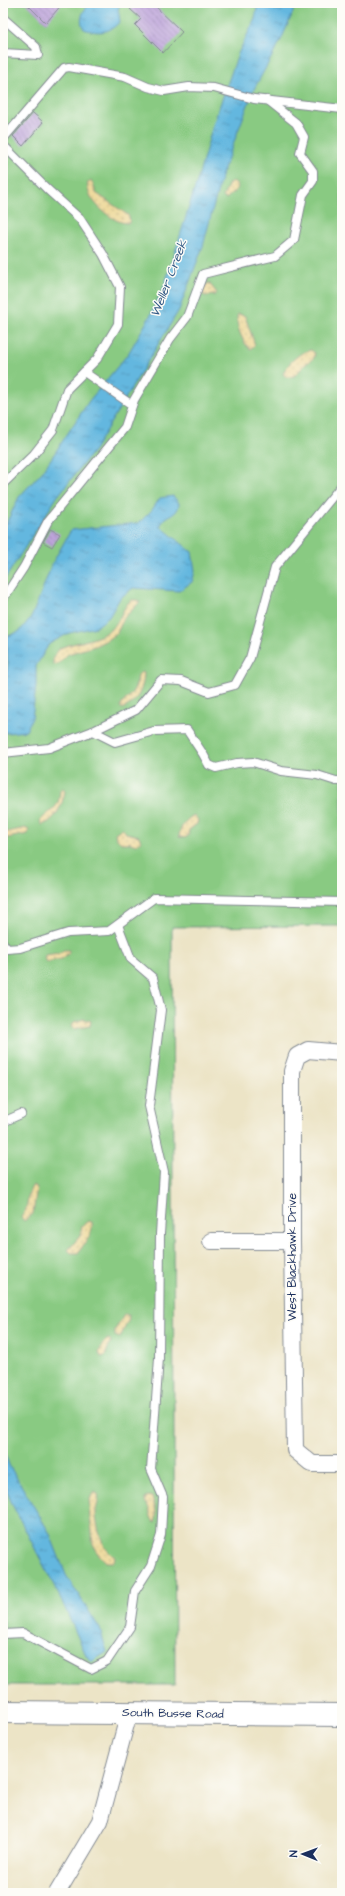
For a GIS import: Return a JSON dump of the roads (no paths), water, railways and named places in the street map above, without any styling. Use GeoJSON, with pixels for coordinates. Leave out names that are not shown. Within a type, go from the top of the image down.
{"type":"FeatureCollection","features":[{"type":"Feature","properties":{"kind":"main road","name":"South Busse Road"},"geometry":{"type":"LineString","coordinates":[[3,1712],[342,1716]]}},
{"type":"Feature","properties":{"kind":"street","name":"West Blackhawk Drive"},"geometry":{"type":"LineString","coordinates":[[342,1053],[308,1050],[297,1056],[292,1071],[293,1441],[295,1450],[301,1457],[312,1464],[342,1464]]}},
{"type":"Feature","properties":{"kind":"street"},"geometry":{"type":"LineString","coordinates":[[211,1241],[292,1241]]}},
{"type":"Feature","properties":{"kind":"street"},"geometry":{"type":"LineString","coordinates":[[57,1893],[100,1821],[129,1713]]}},
{"type":"Feature","properties":{"kind":"lane"},"geometry":{"type":"LineString","coordinates":[[3,18],[36,47],[38,55],[3,53]]}},
{"type":"Feature","properties":{"kind":"lane"},"geometry":{"type":"LineString","coordinates":[[3,139],[64,68],[69,67],[125,77],[148,87],[164,91],[189,87],[214,88],[254,99],[342,109]]}},
{"type":"Feature","properties":{"kind":"lane"},"geometry":{"type":"LineString","coordinates":[[3,599],[24,567],[48,521],[125,427],[130,404],[170,338],[187,317],[203,274],[275,256],[294,240],[303,195],[312,181],[313,171],[300,154],[304,137],[296,123],[267,100]]}},
{"type":"Feature","properties":{"kind":"lane"},"geometry":{"type":"LineString","coordinates":[[3,145],[47,190],[80,220],[103,254],[120,287],[118,324],[97,359],[67,389],[53,430],[34,454],[3,484]]}},
{"type":"Feature","properties":{"kind":"lane"},"geometry":{"type":"LineString","coordinates":[[84,372],[130,404]]}},
{"type":"Feature","properties":{"kind":"lane"},"geometry":{"type":"LineString","coordinates":[[3,753],[49,748],[93,731],[136,710],[161,680],[181,681],[209,692],[235,685],[250,658],[275,567],[342,485]]}},
{"type":"Feature","properties":{"kind":"lane"},"geometry":{"type":"LineString","coordinates":[[93,731],[115,742],[154,731],[187,730],[209,765],[216,768],[237,763],[253,762],[281,771],[317,775],[336,782],[342,781]]}},
{"type":"Feature","properties":{"kind":"lane"},"geometry":{"type":"LineString","coordinates":[[4,948],[20,948],[68,933],[109,931],[154,898],[342,902]]}},
{"type":"Feature","properties":{"kind":"lane"},"geometry":{"type":"LineString","coordinates":[[3,1634],[23,1633],[91,1669],[107,1661],[130,1627],[134,1591],[151,1566],[161,1535],[163,1497],[151,1469],[159,1358],[160,1234],[164,1172],[149,1106],[161,1010],[153,978],[131,959],[118,925]]}},
{"type":"Feature","properties":{"kind":"lane"},"geometry":{"type":"LineString","coordinates":[[3,1122],[21,1114]]}},
{"type":"Feature","properties":{"kind":"water"},"geometry":{"type":"Polygon","coordinates":[[[91,3],[121,3],[118,9],[120,21],[113,28],[104,31],[94,32],[84,29],[81,18],[91,3]]]}},
{"type":"Feature","properties":{"kind":"water","name":"Weller Creek"},"geometry":{"type":"Polygon","coordinates":[[[258,3],[297,3],[281,40],[254,89],[222,174],[203,246],[179,310],[94,450],[57,497],[3,582],[3,530],[19,497],[43,471],[89,401],[128,354],[149,318],[165,284],[213,125],[238,54],[255,19],[258,3]]]}},
{"type":"Feature","properties":{"kind":"water"},"geometry":{"type":"Polygon","coordinates":[[[173,496],[179,503],[178,509],[175,513],[165,519],[160,526],[192,552],[195,571],[192,582],[179,591],[133,588],[120,598],[109,617],[96,627],[69,633],[49,644],[36,666],[36,686],[32,718],[26,731],[3,732],[3,693],[8,664],[6,637],[20,631],[32,616],[53,562],[71,530],[139,523],[152,510],[160,498],[173,496]]]}},
{"type":"Feature","properties":{"kind":"water"},"geometry":{"type":"Polygon","coordinates":[[[3,1448],[9,1465],[49,1532],[66,1575],[100,1629],[107,1652],[91,1662],[86,1655],[61,1599],[13,1506],[3,1482],[3,1448]]]}}]}
